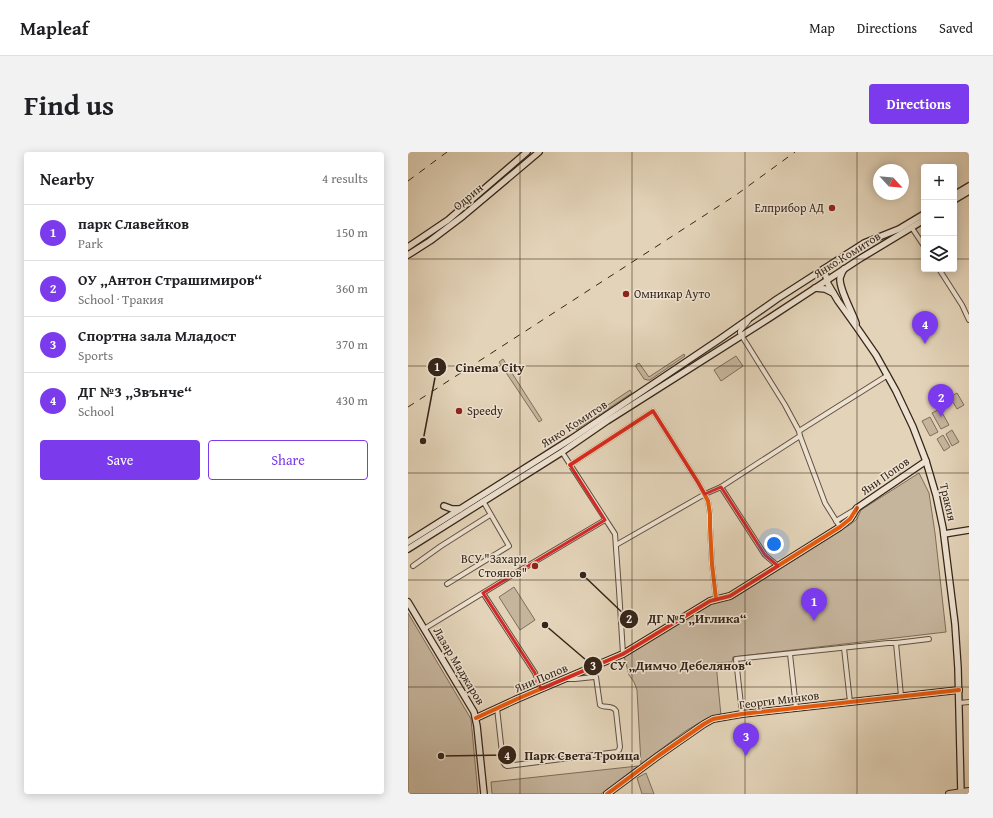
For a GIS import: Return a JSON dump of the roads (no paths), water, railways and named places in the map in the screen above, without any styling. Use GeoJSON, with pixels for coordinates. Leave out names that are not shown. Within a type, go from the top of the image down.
{"type":"FeatureCollection","features":[{"type":"Feature","properties":{"kind":"main road"},"geometry":{"type":"LineString","coordinates":[[509,177],[510,170],[525,157],[527,152]]}},
{"type":"Feature","properties":{"kind":"main road","name":"Одрин"},"geometry":{"type":"LineString","coordinates":[[408,247],[448,220],[527,152]]}},
{"type":"Feature","properties":{"kind":"main road","name":"Одрин"},"geometry":{"type":"LineString","coordinates":[[408,255],[449,227],[539,152]]}},
{"type":"Feature","properties":{"kind":"main road"},"geometry":{"type":"LineString","coordinates":[[957,193],[969,186]]}},
{"type":"Feature","properties":{"kind":"main road"},"geometry":{"type":"LineString","coordinates":[[957,198],[969,191]]}},
{"type":"Feature","properties":{"kind":"main road","name":"Янко Комитов"},"geometry":{"type":"LineString","coordinates":[[408,548],[451,518],[461,508],[571,439],[767,307],[864,244],[899,229],[921,216]]}},
{"type":"Feature","properties":{"kind":"main road","name":"Янко Комитов"},"geometry":{"type":"LineString","coordinates":[[408,542],[483,501],[562,452],[607,421],[742,336],[814,288],[921,222]]}},
{"type":"Feature","properties":{"kind":"main road"},"geometry":{"type":"LineString","coordinates":[[844,269],[840,282],[844,294]]}},
{"type":"Feature","properties":{"kind":"main road"},"geometry":{"type":"LineString","coordinates":[[824,270],[844,294]]}},
{"type":"Feature","properties":{"kind":"main road","name":"Тракия"},"geometry":{"type":"LineString","coordinates":[[830,278],[833,293],[888,375],[910,421],[926,461],[936,495],[944,534],[956,624],[958,648],[961,793]]}},
{"type":"Feature","properties":{"kind":"main road"},"geometry":{"type":"LineString","coordinates":[[814,288],[827,289],[833,293]]}},
{"type":"Feature","properties":{"kind":"main road","name":"Тракия"},"geometry":{"type":"LineString","coordinates":[[844,294],[858,329]]}},
{"type":"Feature","properties":{"kind":"main road"},"geometry":{"type":"LineString","coordinates":[[767,307],[770,308],[772,312],[771,317]]}},
{"type":"Feature","properties":{"kind":"main road","name":"Яни Попов"},"geometry":{"type":"LineString","coordinates":[[476,718],[622,654],[704,605],[716,599],[730,596],[840,527],[850,519],[857,508],[926,461]]}},
{"type":"Feature","properties":{"kind":"main road"},"geometry":{"type":"LineString","coordinates":[[444,506],[452,509],[461,508]]}},
{"type":"Feature","properties":{"kind":"main road"},"geometry":{"type":"LineString","coordinates":[[944,534],[969,530]]}},
{"type":"Feature","properties":{"kind":"main road","name":"Лазар Маджаров"},"geometry":{"type":"LineString","coordinates":[[408,602],[471,706],[476,718],[484,794]]}},
{"type":"Feature","properties":{"kind":"main road","name":"Георги Минков"},"geometry":{"type":"LineString","coordinates":[[607,794],[658,756],[713,719],[742,714],[959,690]]}},
{"type":"Feature","properties":{"kind":"main road","name":"Георги Минков"},"geometry":{"type":"LineString","coordinates":[[614,794],[621,784]]}},
{"type":"Feature","properties":{"kind":"main road"},"geometry":{"type":"LineString","coordinates":[[949,794],[969,792]]}},
{"type":"Feature","properties":{"kind":"street"},"geometry":{"type":"LineString","coordinates":[[912,228],[921,242]]}},
{"type":"Feature","properties":{"kind":"street"},"geometry":{"type":"LineString","coordinates":[[941,272],[962,305],[969,320]]}},
{"type":"Feature","properties":{"kind":"street"},"geometry":{"type":"LineString","coordinates":[[749,320],[740,331],[742,336],[785,404],[800,433],[825,503],[840,527]]}},
{"type":"Feature","properties":{"kind":"street"},"geometry":{"type":"LineString","coordinates":[[616,545],[705,494],[721,487],[888,375]]}},
{"type":"Feature","properties":{"kind":"street"},"geometry":{"type":"LineString","coordinates":[[570,465],[654,411],[708,501],[716,599]]}},
{"type":"Feature","properties":{"kind":"street"},"geometry":{"type":"LineString","coordinates":[[562,452],[615,534],[622,654]]}},
{"type":"Feature","properties":{"kind":"street"},"geometry":{"type":"LineString","coordinates":[[721,487],[765,555],[778,566]]}},
{"type":"Feature","properties":{"kind":"street"},"geometry":{"type":"LineString","coordinates":[[447,584],[509,546],[483,501]]}},
{"type":"Feature","properties":{"kind":"street","name":"Яни Попов"},"geometry":{"type":"LineString","coordinates":[[836,521],[857,508]]}},
{"type":"Feature","properties":{"kind":"street"},"geometry":{"type":"LineString","coordinates":[[413,566],[440,546],[490,515]]}},
{"type":"Feature","properties":{"kind":"street"},"geometry":{"type":"LineString","coordinates":[[424,629],[605,520]]}},
{"type":"Feature","properties":{"kind":"street"},"geometry":{"type":"LineString","coordinates":[[483,593],[535,673],[541,689]]}},
{"type":"Feature","properties":{"kind":"street"},"geometry":{"type":"LineString","coordinates":[[742,714],[736,659],[929,640]]}},
{"type":"Feature","properties":{"kind":"street"},"geometry":{"type":"LineString","coordinates":[[896,643],[901,696]]}},
{"type":"Feature","properties":{"kind":"street"},"geometry":{"type":"LineString","coordinates":[[844,648],[850,702]]}},
{"type":"Feature","properties":{"kind":"street"},"geometry":{"type":"LineString","coordinates":[[790,654],[796,708]]}},
{"type":"Feature","properties":{"kind":"street"},"geometry":{"type":"LineString","coordinates":[[496,708],[503,762],[505,765],[508,766],[616,752],[619,750],[620,747],[616,711],[613,707],[603,707],[600,705],[596,678],[565,678]]}},
{"type":"Feature","properties":{"kind":"street"},"geometry":{"type":"LineString","coordinates":[[959,703],[969,702]]}},
{"type":"Feature","properties":{"kind":"railway"},"geometry":{"type":"LineString","coordinates":[[408,181],[447,152]]}},
{"type":"Feature","properties":{"kind":"railway"},"geometry":{"type":"LineString","coordinates":[[408,407],[736,195],[795,152]]}},
{"type":"Feature","properties":{"kind":"place","name":"Елприбор АД"},"geometry":{"type":"Point","coordinates":[832,208]}},
{"type":"Feature","properties":{"kind":"place","name":"Омникар Ауто"},"geometry":{"type":"Point","coordinates":[626,294]}},
{"type":"Feature","properties":{"kind":"place","name":"ДГ №3 „Звънче“"},"geometry":{"type":"Point","coordinates":[925,344]}},
{"type":"Feature","properties":{"kind":"place","name":"Speedy"},"geometry":{"type":"Point","coordinates":[459,411]}},
{"type":"Feature","properties":{"kind":"place","name":"ОУ „Антон Страшимиров“"},"geometry":{"type":"Point","coordinates":[941,417]}},
{"type":"Feature","properties":{"kind":"place","name":"Cinema City"},"geometry":{"type":"Point","coordinates":[423,441]}},
{"type":"Feature","properties":{"kind":"place","name":"ВСУ \"Захари Стоянов\""},"geometry":{"type":"Point","coordinates":[535,566]}},
{"type":"Feature","properties":{"kind":"place","name":"ДГ №5 „Иглика“"},"geometry":{"type":"Point","coordinates":[583,575]}},
{"type":"Feature","properties":{"kind":"place","name":"парк Славейков"},"geometry":{"type":"Point","coordinates":[814,621]}},
{"type":"Feature","properties":{"kind":"place","name":"СУ „Димчо Дебелянов“"},"geometry":{"type":"Point","coordinates":[545,625]}},
{"type":"Feature","properties":{"kind":"place","name":"Парк Света Троица"},"geometry":{"type":"Point","coordinates":[441,756]}},
{"type":"Feature","properties":{"kind":"place","name":"Спортна зала Младост"},"geometry":{"type":"Point","coordinates":[746,756]}}]}
